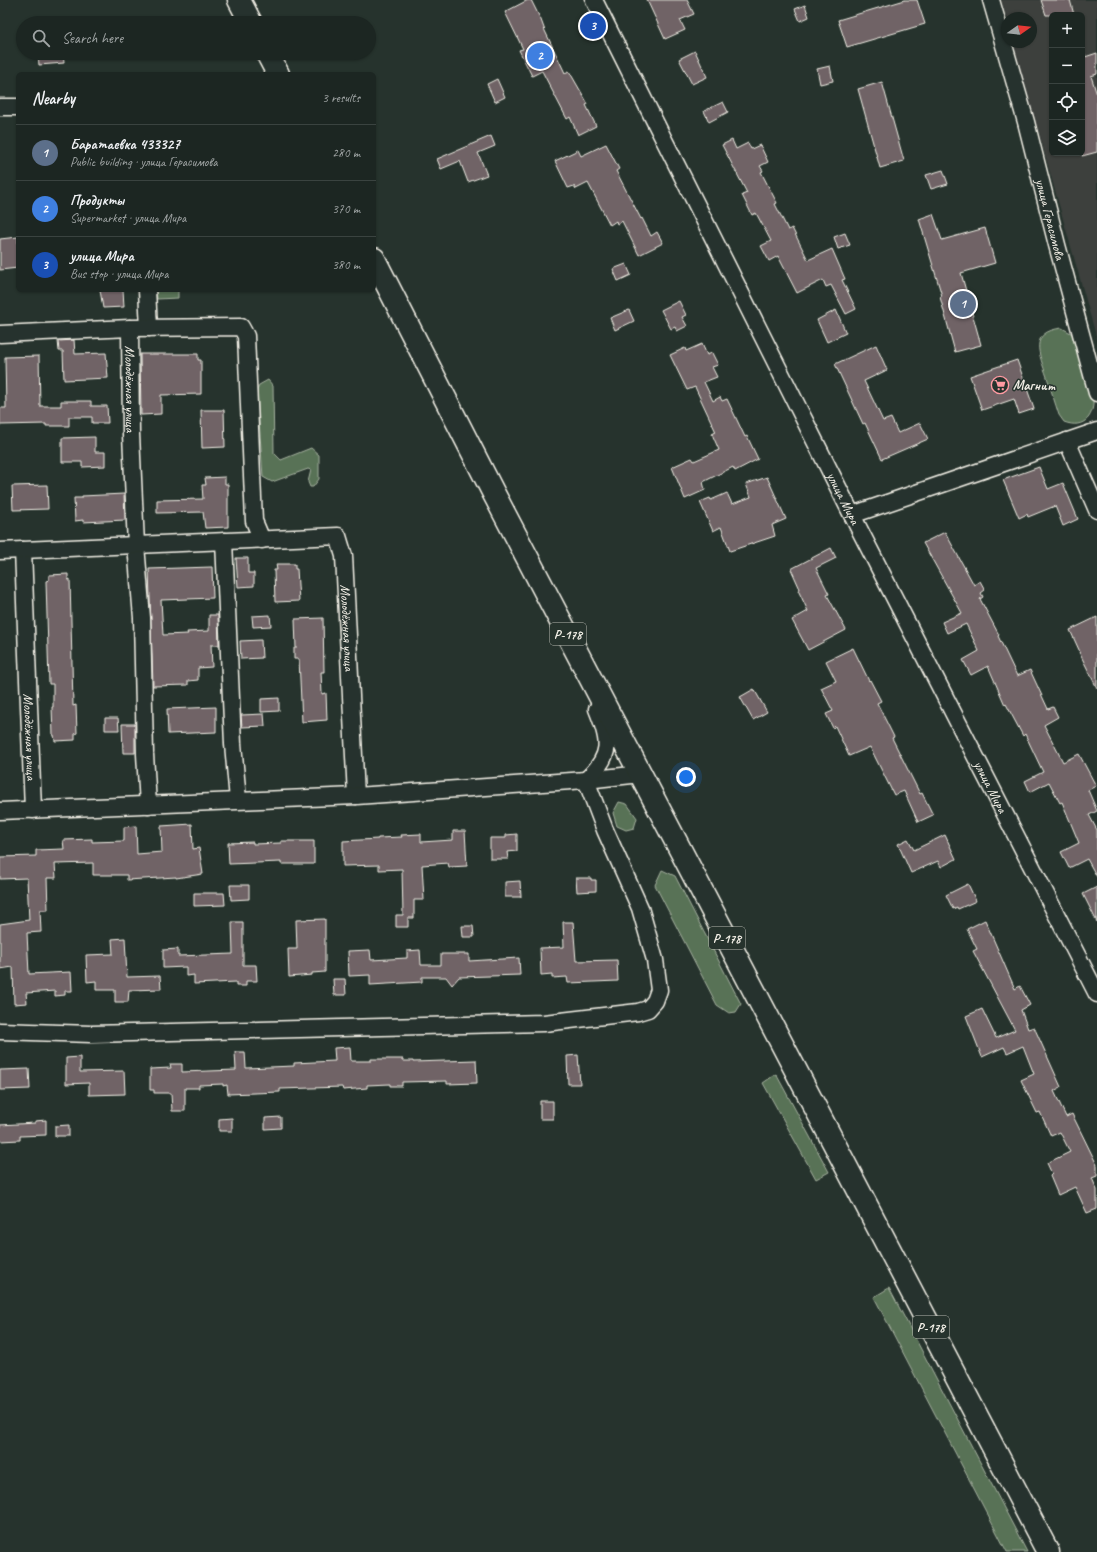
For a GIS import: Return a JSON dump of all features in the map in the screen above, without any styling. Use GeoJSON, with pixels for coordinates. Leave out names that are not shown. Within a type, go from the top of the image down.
{"type":"FeatureCollection","features":[{"type":"Feature","properties":{"kind":"highway"},"geometry":{"type":"LineString","coordinates":[[239,0],[247,16]]}},
{"type":"Feature","properties":{"kind":"highway"},"geometry":{"type":"LineString","coordinates":[[271,60],[277,72]]}},
{"type":"Feature","properties":{"kind":"highway","name":"Р-178"},"geometry":{"type":"LineString","coordinates":[[376,264],[640,774],[1048,1552]]}},
{"type":"Feature","properties":{"kind":"street","name":"улица Герасимова"},"geometry":{"type":"LineString","coordinates":[[991,0],[1026,122],[1097,393]]}},
{"type":"Feature","properties":{"kind":"street","name":"улица Мира"},"geometry":{"type":"LineString","coordinates":[[600,3],[852,515],[1097,994]]}},
{"type":"Feature","properties":{"kind":"street"},"geometry":{"type":"LineString","coordinates":[[0,107],[16,107]]}},
{"type":"Feature","properties":{"kind":"street","name":"Молодёжная улица"},"geometry":{"type":"LineString","coordinates":[[147,292],[149,328]]}},
{"type":"Feature","properties":{"kind":"street","name":"Молодёжная улица"},"geometry":{"type":"LineString","coordinates":[[0,334],[130,328],[241,327],[246,336],[254,521],[262,540]]}},
{"type":"Feature","properties":{"kind":"street","name":"Молодёжная улица"},"geometry":{"type":"LineString","coordinates":[[130,328],[131,434],[136,545],[142,618],[145,754],[148,805]]}},
{"type":"Feature","properties":{"kind":"street"},"geometry":{"type":"LineString","coordinates":[[852,515],[1097,431]]}},
{"type":"Feature","properties":{"kind":"street"},"geometry":{"type":"LineString","coordinates":[[1066,441],[1097,510]]}},
{"type":"Feature","properties":{"kind":"street","name":"Молодёжная улица"},"geometry":{"type":"LineString","coordinates":[[0,551],[338,536],[344,556],[356,796]]}},
{"type":"Feature","properties":{"kind":"street"},"geometry":{"type":"LineString","coordinates":[[224,541],[233,744],[238,800]]}},
{"type":"Feature","properties":{"kind":"street","name":"Молодёжная улица"},"geometry":{"type":"LineString","coordinates":[[23,550],[33,810]]}},
{"type":"Feature","properties":{"kind":"street"},"geometry":{"type":"LineString","coordinates":[[571,640],[604,727],[607,744],[605,757],[599,768],[586,780]]}},
{"type":"Feature","properties":{"kind":"street"},"geometry":{"type":"LineString","coordinates":[[0,811],[356,796],[586,780],[640,774]]}},
{"type":"Feature","properties":{"kind":"street"},"geometry":{"type":"LineString","coordinates":[[0,1031],[91,1034],[544,1023],[638,1012],[648,1009],[655,1001],[659,990],[655,960],[640,908],[605,830],[586,780]]}},
{"type":"Feature","properties":{"kind":"shaded area"},"geometry":{"type":"Polygon","coordinates":[[[1001,0],[1097,0],[1097,339],[1015,48],[1037,48],[1037,12],[1005,12],[1001,0]]]}},
{"type":"Feature","properties":{"kind":"green space"},"geometry":{"type":"Polygon","coordinates":[[[156,292],[178,292],[178,298],[157,299],[156,292]]]}},
{"type":"Feature","properties":{"kind":"green space"},"geometry":{"type":"Polygon","coordinates":[[[1062,328],[1076,336],[1093,396],[1090,415],[1083,422],[1078,424],[1064,422],[1059,415],[1039,352],[1040,339],[1044,334],[1051,330],[1062,328]]]}},
{"type":"Feature","properties":{"kind":"green space"},"geometry":{"type":"Polygon","coordinates":[[[268,380],[273,386],[274,453],[281,460],[311,448],[319,455],[319,479],[313,487],[310,487],[308,482],[311,470],[308,469],[272,482],[263,477],[257,391],[259,385],[268,380]]]}},
{"type":"Feature","properties":{"kind":"green space"},"geometry":{"type":"Polygon","coordinates":[[[619,802],[627,804],[637,818],[634,828],[626,830],[617,826],[613,813],[619,802]]]}},
{"type":"Feature","properties":{"kind":"green space"},"geometry":{"type":"Polygon","coordinates":[[[662,870],[675,876],[741,1004],[736,1012],[729,1013],[717,1005],[655,885],[662,870]]]}},
{"type":"Feature","properties":{"kind":"green space"},"geometry":{"type":"Polygon","coordinates":[[[776,1074],[829,1172],[816,1179],[763,1083],[776,1074]]]}},
{"type":"Feature","properties":{"kind":"green space"},"geometry":{"type":"Polygon","coordinates":[[[889,1288],[1027,1552],[1007,1552],[874,1297],[889,1288]]]}},
{"type":"Feature","properties":{"kind":"building"},"geometry":{"type":"Polygon","coordinates":[[[528,0],[531,0],[565,73],[569,71],[588,104],[586,105],[596,126],[578,135],[570,117],[567,119],[542,71],[532,76],[519,50],[523,49],[505,12],[528,0]]]}},
{"type":"Feature","properties":{"kind":"building"},"geometry":{"type":"Polygon","coordinates":[[[647,0],[687,0],[694,14],[680,20],[685,30],[665,39],[647,0]]]}},
{"type":"Feature","properties":{"kind":"building"},"geometry":{"type":"Polygon","coordinates":[[[905,0],[917,0],[925,24],[847,47],[838,20],[905,0]]]}},
{"type":"Feature","properties":{"kind":"building"},"geometry":{"type":"Polygon","coordinates":[[[1041,0],[1070,0],[1073,12],[1049,12],[1049,15],[1046,15],[1041,0]]]}},
{"type":"Feature","properties":{"kind":"building"},"geometry":{"type":"Polygon","coordinates":[[[805,5],[809,17],[800,21],[795,9],[805,5]]]}},
{"type":"Feature","properties":{"kind":"building"},"geometry":{"type":"Polygon","coordinates":[[[695,51],[707,77],[692,84],[679,59],[695,51]]]}},
{"type":"Feature","properties":{"kind":"building"},"geometry":{"type":"Polygon","coordinates":[[[1097,53],[1097,74],[1091,76],[1097,95],[1097,152],[1085,155],[1085,84],[1085,57],[1097,53]]]}},
{"type":"Feature","properties":{"kind":"building"},"geometry":{"type":"Polygon","coordinates":[[[39,60],[64,60],[64,63],[39,65],[39,60]]]}},
{"type":"Feature","properties":{"kind":"building"},"geometry":{"type":"Polygon","coordinates":[[[830,66],[833,81],[820,84],[817,69],[830,66]]]}},
{"type":"Feature","properties":{"kind":"building"},"geometry":{"type":"Polygon","coordinates":[[[497,79],[505,97],[495,102],[487,84],[497,79]]]}},
{"type":"Feature","properties":{"kind":"building"},"geometry":{"type":"Polygon","coordinates":[[[882,82],[904,161],[880,168],[858,89],[882,82]]]}},
{"type":"Feature","properties":{"kind":"building"},"geometry":{"type":"Polygon","coordinates":[[[723,102],[728,112],[709,122],[704,111],[723,102]]]}},
{"type":"Feature","properties":{"kind":"building"},"geometry":{"type":"Polygon","coordinates":[[[491,136],[495,146],[478,153],[487,175],[468,182],[460,161],[441,169],[437,159],[491,136]]]}},
{"type":"Feature","properties":{"kind":"building"},"geometry":{"type":"Polygon","coordinates":[[[732,140],[736,149],[748,143],[751,149],[760,145],[768,162],[760,166],[763,171],[761,172],[777,203],[775,204],[788,230],[792,228],[808,260],[832,249],[845,279],[842,280],[856,309],[846,314],[831,285],[826,287],[823,280],[797,293],[778,256],[769,261],[761,246],[771,241],[756,213],[752,215],[742,195],[747,193],[722,145],[732,140]]]}},
{"type":"Feature","properties":{"kind":"building"},"geometry":{"type":"Polygon","coordinates":[[[606,144],[619,169],[616,171],[641,219],[642,218],[651,236],[657,232],[663,243],[639,255],[622,221],[617,224],[616,221],[610,225],[588,183],[576,189],[574,186],[568,188],[555,161],[578,150],[581,156],[606,144]]]}},
{"type":"Feature","properties":{"kind":"building"},"geometry":{"type":"Polygon","coordinates":[[[943,170],[948,184],[931,189],[926,175],[943,170]]]}},
{"type":"Feature","properties":{"kind":"building"},"geometry":{"type":"Polygon","coordinates":[[[933,214],[942,240],[985,228],[995,263],[961,273],[981,345],[955,352],[940,297],[942,296],[919,219],[933,214]]]}},
{"type":"Feature","properties":{"kind":"building"},"geometry":{"type":"Polygon","coordinates":[[[845,233],[850,245],[838,249],[834,237],[845,233]]]}},
{"type":"Feature","properties":{"kind":"building"},"geometry":{"type":"Polygon","coordinates":[[[16,237],[16,268],[0,270],[0,239],[16,237]]]}},
{"type":"Feature","properties":{"kind":"building"},"geometry":{"type":"Polygon","coordinates":[[[626,264],[631,275],[618,281],[613,269],[626,264]]]}},
{"type":"Feature","properties":{"kind":"building"},"geometry":{"type":"Polygon","coordinates":[[[100,292],[123,292],[124,307],[103,308],[100,292]]]}},
{"type":"Feature","properties":{"kind":"building"},"geometry":{"type":"Polygon","coordinates":[[[679,301],[686,315],[682,317],[687,326],[677,331],[675,327],[671,329],[661,310],[679,301]]]}},
{"type":"Feature","properties":{"kind":"building"},"geometry":{"type":"Polygon","coordinates":[[[629,310],[634,321],[615,330],[610,318],[629,310]]]}},
{"type":"Feature","properties":{"kind":"building"},"geometry":{"type":"Polygon","coordinates":[[[836,310],[846,333],[827,342],[817,320],[836,310]]]}},
{"type":"Feature","properties":{"kind":"building"},"geometry":{"type":"Polygon","coordinates":[[[74,340],[75,354],[106,353],[108,378],[64,380],[63,351],[59,351],[58,341],[74,340]]]}},
{"type":"Feature","properties":{"kind":"building"},"geometry":{"type":"Polygon","coordinates":[[[702,344],[707,355],[712,353],[718,365],[712,367],[717,377],[704,382],[713,401],[720,397],[722,401],[727,399],[745,437],[747,436],[758,459],[735,471],[733,467],[703,482],[705,490],[685,499],[672,467],[692,458],[694,461],[719,450],[712,434],[716,432],[695,387],[687,390],[670,355],[685,348],[686,351],[702,344]]]}},
{"type":"Feature","properties":{"kind":"building"},"geometry":{"type":"Polygon","coordinates":[[[876,345],[887,370],[864,381],[883,421],[891,418],[898,433],[920,423],[928,439],[882,459],[865,423],[863,424],[835,364],[876,345]]]}},
{"type":"Feature","properties":{"kind":"building"},"geometry":{"type":"Polygon","coordinates":[[[140,354],[198,354],[198,360],[201,360],[201,394],[161,395],[161,414],[141,415],[140,354]]]}},
{"type":"Feature","properties":{"kind":"building"},"geometry":{"type":"Polygon","coordinates":[[[39,356],[40,406],[61,406],[61,401],[91,401],[91,406],[107,406],[108,423],[92,423],[92,417],[69,417],[69,426],[46,426],[46,424],[0,425],[0,408],[6,408],[5,357],[39,356]]]}},
{"type":"Feature","properties":{"kind":"building","name":"Магнит"},"geometry":{"type":"Polygon","coordinates":[[[1017,360],[1034,409],[1019,414],[1014,399],[982,410],[970,376],[1017,360]]]}},
{"type":"Feature","properties":{"kind":"building"},"geometry":{"type":"Polygon","coordinates":[[[201,410],[224,410],[225,447],[202,448],[201,410]]]}},
{"type":"Feature","properties":{"kind":"building"},"geometry":{"type":"Polygon","coordinates":[[[95,437],[95,452],[105,452],[105,466],[82,467],[82,462],[62,462],[62,438],[95,437]]]}},
{"type":"Feature","properties":{"kind":"building"},"geometry":{"type":"Polygon","coordinates":[[[1039,467],[1048,489],[1063,483],[1078,519],[1063,526],[1055,506],[1028,517],[1027,514],[1019,518],[1003,480],[1039,467]]]}},
{"type":"Feature","properties":{"kind":"building"},"geometry":{"type":"Polygon","coordinates":[[[225,477],[225,484],[228,484],[228,527],[205,528],[203,512],[157,513],[157,500],[203,499],[202,485],[206,485],[205,478],[225,477]]]}},
{"type":"Feature","properties":{"kind":"building"},"geometry":{"type":"Polygon","coordinates":[[[767,477],[786,519],[772,525],[775,536],[730,551],[721,527],[713,531],[700,502],[710,498],[711,500],[727,493],[732,504],[751,497],[746,484],[767,477]]]}},
{"type":"Feature","properties":{"kind":"building"},"geometry":{"type":"Polygon","coordinates":[[[47,485],[48,509],[13,510],[12,486],[47,485]]]}},
{"type":"Feature","properties":{"kind":"building"},"geometry":{"type":"Polygon","coordinates":[[[124,494],[125,520],[75,521],[74,498],[82,498],[82,496],[124,494]]]}},
{"type":"Feature","properties":{"kind":"building"},"geometry":{"type":"Polygon","coordinates":[[[945,532],[974,585],[980,581],[985,590],[981,593],[983,597],[980,599],[999,635],[998,636],[1017,676],[1030,670],[1048,709],[1053,707],[1058,717],[1044,725],[1063,762],[1079,754],[1096,786],[1088,790],[1097,811],[1089,815],[1097,830],[1097,877],[1087,859],[1069,868],[1061,852],[1079,843],[1062,802],[1060,803],[1049,782],[1030,792],[1025,781],[1043,772],[1025,734],[1023,736],[1006,704],[1005,705],[988,666],[971,675],[963,660],[979,651],[966,624],[947,633],[942,622],[962,613],[923,543],[945,532]]]}},
{"type":"Feature","properties":{"kind":"building"},"geometry":{"type":"Polygon","coordinates":[[[831,548],[836,558],[816,568],[829,594],[827,595],[846,630],[808,650],[792,620],[808,611],[798,590],[800,589],[791,569],[831,548]]]}},
{"type":"Feature","properties":{"kind":"building"},"geometry":{"type":"Polygon","coordinates":[[[236,558],[248,558],[248,573],[254,573],[254,586],[238,587],[236,558]]]}},
{"type":"Feature","properties":{"kind":"building"},"geometry":{"type":"Polygon","coordinates":[[[276,564],[295,564],[295,569],[297,569],[299,601],[275,602],[274,570],[277,570],[276,564]]]}},
{"type":"Feature","properties":{"kind":"building"},"geometry":{"type":"Polygon","coordinates":[[[212,567],[213,598],[161,600],[163,635],[209,631],[209,615],[218,615],[219,645],[211,645],[212,667],[198,668],[198,680],[188,681],[188,685],[153,686],[149,569],[212,567]]]}},
{"type":"Feature","properties":{"kind":"building"},"geometry":{"type":"Polygon","coordinates":[[[68,574],[68,580],[70,579],[73,706],[76,705],[77,733],[75,734],[75,740],[55,741],[53,735],[52,707],[53,684],[49,684],[46,581],[49,580],[49,575],[68,574]]]}},
{"type":"Feature","properties":{"kind":"building"},"geometry":{"type":"Polygon","coordinates":[[[270,615],[271,626],[253,627],[252,616],[270,615]]]}},
{"type":"Feature","properties":{"kind":"building"},"geometry":{"type":"Polygon","coordinates":[[[1097,617],[1097,688],[1070,630],[1097,617]]]}},
{"type":"Feature","properties":{"kind":"building"},"geometry":{"type":"Polygon","coordinates":[[[323,618],[324,672],[321,672],[322,694],[326,693],[327,720],[302,722],[299,659],[294,659],[294,648],[296,648],[295,619],[323,618]]]}},
{"type":"Feature","properties":{"kind":"building"},"geometry":{"type":"Polygon","coordinates":[[[261,640],[262,658],[241,659],[240,641],[261,640]]]}},
{"type":"Feature","properties":{"kind":"building"},"geometry":{"type":"Polygon","coordinates":[[[853,648],[869,681],[870,680],[881,701],[877,703],[894,737],[892,738],[920,794],[922,793],[933,815],[918,822],[904,791],[894,795],[870,747],[849,756],[835,726],[833,728],[826,714],[833,711],[821,688],[836,681],[826,661],[853,648]]]}},
{"type":"Feature","properties":{"kind":"building"},"geometry":{"type":"Polygon","coordinates":[[[754,689],[767,712],[753,720],[740,697],[754,689]]]}},
{"type":"Feature","properties":{"kind":"building"},"geometry":{"type":"Polygon","coordinates":[[[279,698],[279,711],[261,712],[261,699],[279,698]]]}},
{"type":"Feature","properties":{"kind":"building"},"geometry":{"type":"Polygon","coordinates":[[[216,707],[216,732],[168,734],[167,709],[216,707]]]}},
{"type":"Feature","properties":{"kind":"building"},"geometry":{"type":"Polygon","coordinates":[[[264,714],[265,726],[242,727],[241,715],[264,714]]]}},
{"type":"Feature","properties":{"kind":"building"},"geometry":{"type":"Polygon","coordinates":[[[105,718],[118,718],[119,730],[105,730],[105,718]]]}},
{"type":"Feature","properties":{"kind":"building"},"geometry":{"type":"Polygon","coordinates":[[[122,724],[135,724],[135,753],[123,753],[122,724]]]}},
{"type":"Feature","properties":{"kind":"building"},"geometry":{"type":"Polygon","coordinates":[[[192,824],[193,849],[199,848],[203,874],[176,878],[127,880],[127,875],[93,875],[93,863],[55,864],[56,878],[47,878],[48,910],[40,910],[41,932],[27,933],[29,974],[71,972],[72,991],[65,991],[65,995],[55,996],[55,991],[26,993],[27,1003],[14,1004],[13,967],[0,969],[0,924],[29,920],[27,878],[0,879],[0,857],[36,856],[36,850],[64,849],[63,840],[92,839],[92,842],[124,841],[124,827],[136,826],[137,854],[162,852],[161,826],[192,824]]]}},
{"type":"Feature","properties":{"kind":"building"},"geometry":{"type":"Polygon","coordinates":[[[453,831],[465,831],[467,866],[449,867],[448,863],[422,865],[424,900],[414,900],[414,918],[408,918],[408,927],[396,927],[396,915],[403,915],[402,869],[379,870],[379,865],[343,866],[343,841],[402,837],[401,835],[421,834],[421,842],[453,840],[453,831]]]}},
{"type":"Feature","properties":{"kind":"building"},"geometry":{"type":"Polygon","coordinates":[[[517,834],[517,851],[507,852],[508,859],[490,859],[490,838],[506,838],[506,835],[517,834]]]}},
{"type":"Feature","properties":{"kind":"building"},"geometry":{"type":"Polygon","coordinates":[[[945,835],[956,859],[941,867],[938,861],[911,873],[898,844],[908,839],[914,850],[945,835]]]}},
{"type":"Feature","properties":{"kind":"building"},"geometry":{"type":"Polygon","coordinates":[[[281,841],[314,841],[314,864],[281,864],[281,862],[229,864],[228,843],[281,843],[281,841]]]}},
{"type":"Feature","properties":{"kind":"building"},"geometry":{"type":"Polygon","coordinates":[[[576,878],[591,878],[591,880],[596,880],[596,891],[577,892],[576,878]]]}},
{"type":"Feature","properties":{"kind":"building"},"geometry":{"type":"Polygon","coordinates":[[[520,881],[521,897],[505,897],[505,882],[520,881]]]}},
{"type":"Feature","properties":{"kind":"building"},"geometry":{"type":"Polygon","coordinates":[[[968,884],[976,901],[958,909],[957,907],[953,909],[946,895],[968,884]]]}},
{"type":"Feature","properties":{"kind":"building"},"geometry":{"type":"Polygon","coordinates":[[[230,885],[249,885],[249,899],[231,900],[230,885]]]}},
{"type":"Feature","properties":{"kind":"building"},"geometry":{"type":"Polygon","coordinates":[[[1097,887],[1097,922],[1083,894],[1097,887]]]}},
{"type":"Feature","properties":{"kind":"building"},"geometry":{"type":"Polygon","coordinates":[[[194,893],[224,893],[225,905],[194,906],[194,893]]]}},
{"type":"Feature","properties":{"kind":"building"},"geometry":{"type":"Polygon","coordinates":[[[325,919],[325,972],[289,977],[288,949],[297,949],[296,920],[325,919]]]}},
{"type":"Feature","properties":{"kind":"building"},"geometry":{"type":"Polygon","coordinates":[[[985,920],[1015,989],[1020,986],[1030,1005],[1021,1010],[1028,1029],[1034,1027],[1061,1087],[1054,1091],[1066,1117],[1072,1114],[1097,1165],[1097,1176],[1092,1178],[1097,1190],[1097,1209],[1087,1213],[1075,1187],[1058,1195],[1050,1176],[1052,1174],[1047,1163],[1070,1152],[1060,1132],[1051,1136],[1040,1112],[1037,1113],[1021,1080],[1034,1074],[1023,1046],[1007,1053],[1004,1047],[982,1057],[966,1016],[982,1009],[996,1038],[1015,1030],[973,951],[977,949],[967,929],[985,920]]]}},
{"type":"Feature","properties":{"kind":"building"},"geometry":{"type":"Polygon","coordinates":[[[232,922],[243,922],[243,965],[256,965],[257,981],[246,981],[246,986],[236,986],[236,982],[194,984],[194,975],[186,976],[186,967],[163,968],[163,950],[178,949],[178,956],[233,954],[232,922]]]}},
{"type":"Feature","properties":{"kind":"building"},"geometry":{"type":"Polygon","coordinates":[[[563,922],[573,922],[576,961],[617,960],[618,981],[568,983],[567,977],[552,978],[552,974],[541,975],[540,948],[564,947],[563,922]]]}},
{"type":"Feature","properties":{"kind":"building"},"geometry":{"type":"Polygon","coordinates":[[[462,926],[473,926],[474,937],[463,937],[462,926]]]}},
{"type":"Feature","properties":{"kind":"building"},"geometry":{"type":"Polygon","coordinates":[[[125,938],[127,977],[160,976],[161,989],[129,990],[128,1002],[115,1002],[115,990],[96,990],[96,981],[87,982],[86,955],[113,954],[112,939],[125,938]]]}},
{"type":"Feature","properties":{"kind":"building"},"geometry":{"type":"Polygon","coordinates":[[[370,950],[371,960],[407,958],[407,951],[420,950],[421,965],[441,965],[441,954],[469,954],[469,961],[519,958],[520,975],[459,977],[452,985],[446,977],[422,977],[422,982],[370,985],[370,975],[349,976],[348,951],[370,950]]]}},
{"type":"Feature","properties":{"kind":"building"},"geometry":{"type":"Polygon","coordinates":[[[333,979],[345,979],[346,995],[334,995],[333,979]]]}},
{"type":"Feature","properties":{"kind":"building"},"geometry":{"type":"Polygon","coordinates":[[[350,1047],[351,1061],[371,1061],[371,1059],[403,1059],[403,1061],[413,1062],[476,1060],[477,1083],[447,1084],[447,1081],[402,1082],[402,1086],[390,1086],[390,1084],[367,1085],[367,1088],[343,1090],[342,1087],[280,1089],[280,1092],[228,1094],[227,1085],[199,1085],[199,1088],[185,1088],[185,1111],[172,1111],[171,1093],[154,1093],[154,1090],[150,1090],[150,1069],[171,1068],[170,1064],[182,1064],[182,1072],[236,1070],[235,1052],[245,1052],[246,1068],[294,1066],[294,1063],[335,1061],[334,1048],[350,1047]]]}},
{"type":"Feature","properties":{"kind":"building"},"geometry":{"type":"Polygon","coordinates":[[[578,1055],[580,1084],[568,1084],[567,1056],[578,1055]]]}},
{"type":"Feature","properties":{"kind":"building"},"geometry":{"type":"Polygon","coordinates":[[[80,1057],[80,1072],[124,1071],[125,1094],[89,1095],[89,1083],[66,1084],[66,1058],[80,1057]]]}},
{"type":"Feature","properties":{"kind":"building"},"geometry":{"type":"Polygon","coordinates":[[[29,1069],[30,1089],[0,1090],[0,1070],[29,1069]]]}},
{"type":"Feature","properties":{"kind":"building"},"geometry":{"type":"Polygon","coordinates":[[[540,1101],[553,1101],[553,1119],[540,1119],[540,1101]]]}},
{"type":"Feature","properties":{"kind":"building"},"geometry":{"type":"Polygon","coordinates":[[[281,1117],[281,1128],[265,1129],[265,1118],[281,1117]]]}},
{"type":"Feature","properties":{"kind":"building"},"geometry":{"type":"Polygon","coordinates":[[[232,1118],[232,1131],[219,1131],[219,1119],[232,1118]]]}},
{"type":"Feature","properties":{"kind":"building"},"geometry":{"type":"Polygon","coordinates":[[[46,1120],[46,1135],[20,1136],[20,1140],[0,1141],[0,1125],[35,1123],[35,1121],[46,1120]]]}},
{"type":"Feature","properties":{"kind":"building"},"geometry":{"type":"Polygon","coordinates":[[[69,1125],[69,1136],[55,1136],[55,1126],[69,1125]]]}},
{"type":"Feature","properties":{"kind":"place","name":"улица Мира"},"geometry":{"type":"Point","coordinates":[593,26]}},
{"type":"Feature","properties":{"kind":"place","name":"Продукты"},"geometry":{"type":"Point","coordinates":[540,56]}},
{"type":"Feature","properties":{"kind":"place","name":"Баратаевка 433327"},"geometry":{"type":"Point","coordinates":[963,304]}},
{"type":"Feature","properties":{"kind":"place","name":"Магнит"},"geometry":{"type":"Point","coordinates":[1000,385]}}]}
